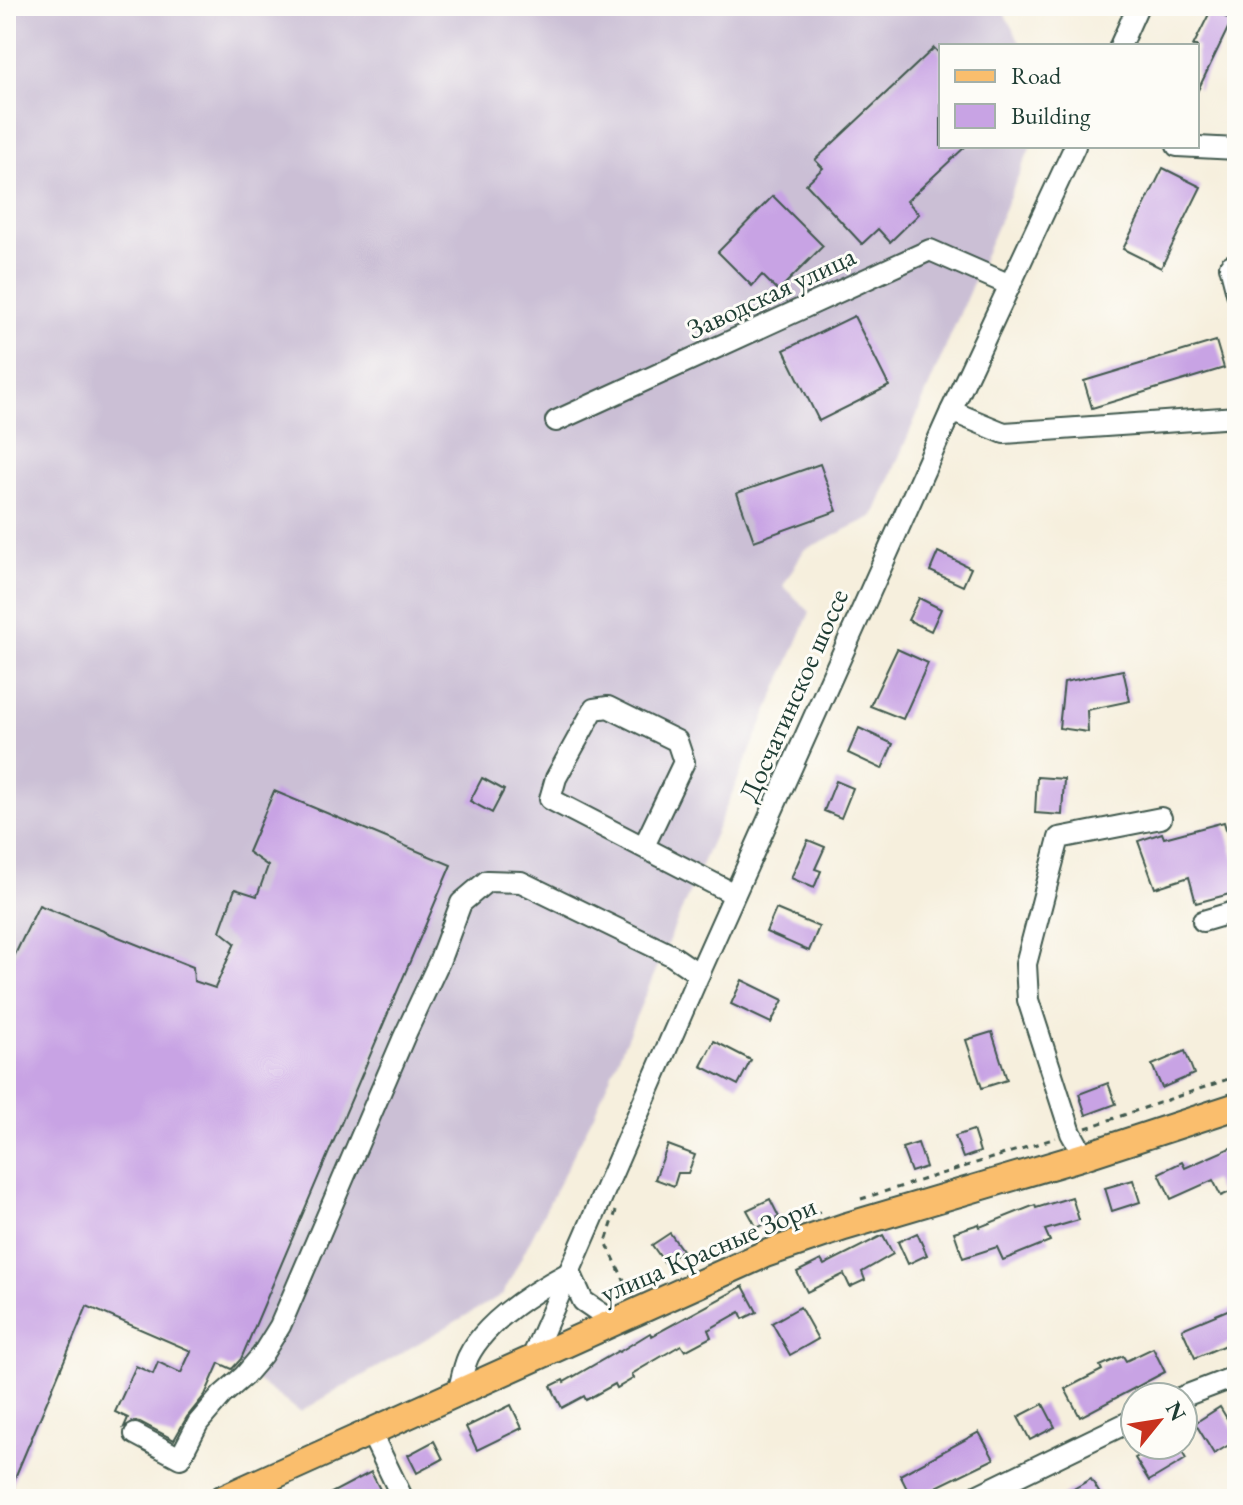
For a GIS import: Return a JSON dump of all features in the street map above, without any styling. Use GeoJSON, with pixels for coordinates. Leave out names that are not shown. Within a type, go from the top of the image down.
{"type":"FeatureCollection","features":[{"type":"Feature","properties":{"kind":"main road","name":"улица Красные Зори"},"geometry":{"type":"LineString","coordinates":[[222,1499],[765,1254],[1237,1106]]}},
{"type":"Feature","properties":{"kind":"street"},"geometry":{"type":"LineString","coordinates":[[1121,44],[1138,6]]}},
{"type":"Feature","properties":{"kind":"street"},"geometry":{"type":"LineString","coordinates":[[1199,147],[1237,149]]}},
{"type":"Feature","properties":{"kind":"street","name":"Досчатинское шоссе"},"geometry":{"type":"LineString","coordinates":[[531,1360],[734,894],[951,411],[1074,148]]}},
{"type":"Feature","properties":{"kind":"street","name":"Заводская улица"},"geometry":{"type":"LineString","coordinates":[[556,421],[930,250],[1010,285]]}},
{"type":"Feature","properties":{"kind":"street"},"geometry":{"type":"LineString","coordinates":[[1237,263],[1230,266],[1237,293]]}},
{"type":"Feature","properties":{"kind":"street"},"geometry":{"type":"LineString","coordinates":[[951,411],[1004,433],[1237,417]]}},
{"type":"Feature","properties":{"kind":"street"},"geometry":{"type":"LineString","coordinates":[[644,846],[684,762],[677,741],[608,707],[594,709],[556,778],[550,799],[734,894]]}},
{"type":"Feature","properties":{"kind":"street"},"geometry":{"type":"LineString","coordinates":[[1084,1156],[1071,1133],[1028,1000],[1026,964],[1059,838],[1161,818]]}},
{"type":"Feature","properties":{"kind":"street"},"geometry":{"type":"LineString","coordinates":[[135,1434],[180,1458],[198,1423],[262,1355],[280,1326],[305,1270],[439,962],[461,903],[487,881],[521,882],[671,955],[699,974]]}},
{"type":"Feature","properties":{"kind":"street"},"geometry":{"type":"LineString","coordinates":[[1203,921],[1237,911]]}},
{"type":"Feature","properties":{"kind":"street"},"geometry":{"type":"LineString","coordinates":[[458,1394],[468,1357],[485,1332],[536,1289],[570,1272],[583,1301],[614,1322]]}},
{"type":"Feature","properties":{"kind":"street"},"geometry":{"type":"LineString","coordinates":[[1199,1391],[1237,1376]]}},
{"type":"Feature","properties":{"kind":"street"},"geometry":{"type":"LineString","coordinates":[[970,1499],[1119,1427]]}},
{"type":"Feature","properties":{"kind":"street"},"geometry":{"type":"LineString","coordinates":[[371,1433],[403,1499]]}},
{"type":"Feature","properties":{"kind":"path"},"geometry":{"type":"LineString","coordinates":[[614,1220],[606,1242],[629,1291]]}},
{"type":"Feature","properties":{"kind":"shaded area"},"geometry":{"type":"Polygon","coordinates":[[[6,6],[1000,6],[1021,44],[939,44],[939,148],[1030,148],[874,516],[804,550],[783,586],[810,612],[595,1112],[503,1294],[300,1412],[226,1358],[76,1295],[6,1462],[6,6]]]}},
{"type":"Feature","properties":{"kind":"building"},"geometry":{"type":"Polygon","coordinates":[[[1211,10],[1232,20],[1199,88],[1199,44],[1194,44],[1211,10]]]}},
{"type":"Feature","properties":{"kind":"building"},"geometry":{"type":"Polygon","coordinates":[[[934,48],[939,53],[939,148],[964,148],[907,201],[919,214],[890,242],[878,229],[862,244],[806,184],[823,168],[815,160],[934,48]]]}},
{"type":"Feature","properties":{"kind":"building"},"geometry":{"type":"Polygon","coordinates":[[[1163,168],[1201,187],[1161,268],[1123,249],[1163,168]]]}},
{"type":"Feature","properties":{"kind":"building"},"geometry":{"type":"Polygon","coordinates":[[[773,196],[823,246],[778,291],[762,275],[752,286],[718,252],[773,196]]]}},
{"type":"Feature","properties":{"kind":"building"},"geometry":{"type":"Polygon","coordinates":[[[854,316],[889,386],[819,421],[784,350],[854,316]]]}},
{"type":"Feature","properties":{"kind":"building"},"geometry":{"type":"Polygon","coordinates":[[[1216,341],[1224,368],[1092,408],[1084,381],[1216,341]]]}},
{"type":"Feature","properties":{"kind":"building"},"geometry":{"type":"Polygon","coordinates":[[[820,464],[837,511],[754,541],[737,493],[820,464]]]}},
{"type":"Feature","properties":{"kind":"building"},"geometry":{"type":"Polygon","coordinates":[[[938,552],[971,568],[963,586],[930,571],[938,552]]]}},
{"type":"Feature","properties":{"kind":"building"},"geometry":{"type":"Polygon","coordinates":[[[919,598],[941,609],[931,631],[908,620],[919,598]]]}},
{"type":"Feature","properties":{"kind":"building"},"geometry":{"type":"Polygon","coordinates":[[[897,649],[928,663],[903,719],[870,706],[897,649]]]}},
{"type":"Feature","properties":{"kind":"building"},"geometry":{"type":"Polygon","coordinates":[[[1123,670],[1130,701],[1087,710],[1088,732],[1059,728],[1064,682],[1123,670]]]}},
{"type":"Feature","properties":{"kind":"building"},"geometry":{"type":"Polygon","coordinates":[[[859,728],[893,744],[882,769],[848,753],[859,728]]]}},
{"type":"Feature","properties":{"kind":"building"},"geometry":{"type":"Polygon","coordinates":[[[1037,777],[1064,779],[1062,815],[1035,813],[1037,777]]]}},
{"type":"Feature","properties":{"kind":"building"},"geometry":{"type":"Polygon","coordinates":[[[482,778],[504,790],[492,813],[470,801],[482,778]]]}},
{"type":"Feature","properties":{"kind":"building"},"geometry":{"type":"Polygon","coordinates":[[[836,781],[853,788],[841,818],[824,811],[836,781]]]}},
{"type":"Feature","properties":{"kind":"building"},"geometry":{"type":"Polygon","coordinates":[[[274,791],[451,865],[241,1359],[232,1369],[219,1363],[205,1395],[174,1440],[140,1422],[134,1421],[124,1427],[128,1418],[115,1412],[136,1366],[153,1374],[158,1362],[181,1373],[191,1351],[87,1306],[6,1499],[6,973],[39,905],[193,967],[194,981],[215,988],[235,943],[220,931],[235,889],[257,896],[268,866],[248,852],[274,791]]]}},
{"type":"Feature","properties":{"kind":"building"},"geometry":{"type":"Polygon","coordinates":[[[1224,822],[1237,868],[1237,892],[1196,903],[1189,877],[1155,888],[1138,841],[1162,833],[1164,838],[1224,822]]]}},
{"type":"Feature","properties":{"kind":"building"},"geometry":{"type":"Polygon","coordinates":[[[808,840],[825,847],[815,869],[821,871],[814,888],[791,878],[808,840]]]}},
{"type":"Feature","properties":{"kind":"building"},"geometry":{"type":"Polygon","coordinates":[[[776,909],[819,927],[809,951],[766,932],[776,909]]]}},
{"type":"Feature","properties":{"kind":"building"},"geometry":{"type":"Polygon","coordinates":[[[742,980],[783,1000],[771,1023],[731,1004],[742,980]]]}},
{"type":"Feature","properties":{"kind":"building"},"geometry":{"type":"Polygon","coordinates":[[[992,1032],[1007,1080],[982,1088],[966,1040],[992,1032]]]}},
{"type":"Feature","properties":{"kind":"building"},"geometry":{"type":"Polygon","coordinates":[[[714,1041],[751,1060],[738,1085],[701,1066],[714,1041]]]}},
{"type":"Feature","properties":{"kind":"building"},"geometry":{"type":"Polygon","coordinates":[[[1185,1051],[1194,1074],[1162,1088],[1152,1065],[1185,1051]]]}},
{"type":"Feature","properties":{"kind":"building"},"geometry":{"type":"Polygon","coordinates":[[[1108,1083],[1116,1104],[1086,1115],[1079,1094],[1108,1083]]]}},
{"type":"Feature","properties":{"kind":"building"},"geometry":{"type":"Polygon","coordinates":[[[973,1130],[980,1152],[963,1158],[955,1136],[973,1130]]]}},
{"type":"Feature","properties":{"kind":"building"},"geometry":{"type":"Polygon","coordinates":[[[918,1143],[926,1167],[911,1172],[902,1148],[918,1143]]]}},
{"type":"Feature","properties":{"kind":"building"},"geometry":{"type":"Polygon","coordinates":[[[668,1145],[695,1155],[688,1173],[678,1173],[674,1186],[655,1179],[668,1145]]]}},
{"type":"Feature","properties":{"kind":"building"},"geometry":{"type":"Polygon","coordinates":[[[1237,1145],[1237,1189],[1221,1196],[1213,1180],[1171,1199],[1159,1173],[1182,1162],[1185,1168],[1237,1145]]]}},
{"type":"Feature","properties":{"kind":"building"},"geometry":{"type":"Polygon","coordinates":[[[1133,1180],[1140,1202],[1112,1211],[1105,1188],[1133,1180]]]}},
{"type":"Feature","properties":{"kind":"building"},"geometry":{"type":"Polygon","coordinates":[[[1072,1197],[1079,1220],[1045,1230],[1050,1241],[1003,1260],[997,1247],[963,1258],[954,1232],[979,1224],[980,1227],[1035,1205],[1036,1208],[1072,1197]]]}},
{"type":"Feature","properties":{"kind":"building"},"geometry":{"type":"Polygon","coordinates":[[[770,1199],[779,1217],[757,1228],[747,1210],[770,1199]]]}},
{"type":"Feature","properties":{"kind":"building"},"geometry":{"type":"Polygon","coordinates":[[[670,1233],[682,1250],[664,1262],[652,1245],[670,1233]]]}},
{"type":"Feature","properties":{"kind":"building"},"geometry":{"type":"Polygon","coordinates":[[[917,1233],[927,1255],[908,1264],[898,1242],[917,1233]]]}},
{"type":"Feature","properties":{"kind":"building"},"geometry":{"type":"Polygon","coordinates":[[[883,1235],[893,1254],[862,1272],[865,1280],[850,1287],[844,1274],[807,1292],[797,1272],[821,1260],[824,1265],[883,1235]]]}},
{"type":"Feature","properties":{"kind":"building"},"geometry":{"type":"Polygon","coordinates":[[[743,1286],[757,1312],[743,1319],[740,1312],[708,1330],[711,1337],[685,1351],[681,1345],[632,1374],[634,1378],[617,1388],[615,1384],[586,1400],[584,1396],[562,1408],[551,1386],[564,1382],[650,1333],[652,1336],[743,1286]]]}},
{"type":"Feature","properties":{"kind":"building"},"geometry":{"type":"Polygon","coordinates":[[[1237,1306],[1237,1340],[1195,1358],[1182,1329],[1237,1306]]]}},
{"type":"Feature","properties":{"kind":"building"},"geometry":{"type":"Polygon","coordinates":[[[800,1307],[818,1339],[790,1355],[772,1323],[800,1307]]]}},
{"type":"Feature","properties":{"kind":"building"},"geometry":{"type":"Polygon","coordinates":[[[1153,1348],[1165,1372],[1148,1381],[1119,1381],[1119,1396],[1080,1417],[1065,1389],[1102,1370],[1100,1366],[1123,1356],[1126,1361],[1153,1348]]]}},
{"type":"Feature","properties":{"kind":"building"},"geometry":{"type":"Polygon","coordinates":[[[1043,1404],[1055,1427],[1030,1440],[1018,1417],[1043,1404]]]}},
{"type":"Feature","properties":{"kind":"building"},"geometry":{"type":"Polygon","coordinates":[[[511,1405],[522,1428],[477,1450],[466,1427],[511,1405]]]}},
{"type":"Feature","properties":{"kind":"building"},"geometry":{"type":"Polygon","coordinates":[[[1220,1407],[1237,1440],[1214,1454],[1199,1430],[1199,1420],[1220,1407]]]}},
{"type":"Feature","properties":{"kind":"building"},"geometry":{"type":"Polygon","coordinates":[[[979,1432],[994,1459],[912,1499],[900,1475],[979,1432]]]}},
{"type":"Feature","properties":{"kind":"building"},"geometry":{"type":"Polygon","coordinates":[[[434,1441],[443,1459],[417,1473],[408,1455],[434,1441]]]}},
{"type":"Feature","properties":{"kind":"building"},"geometry":{"type":"Polygon","coordinates":[[[1137,1461],[1183,1461],[1149,1481],[1137,1461]]]}},
{"type":"Feature","properties":{"kind":"building"},"geometry":{"type":"Polygon","coordinates":[[[371,1472],[385,1499],[320,1499],[371,1472]]]}},
{"type":"Feature","properties":{"kind":"building"},"geometry":{"type":"Polygon","coordinates":[[[1091,1479],[1103,1499],[1056,1499],[1091,1479]]]}}]}
